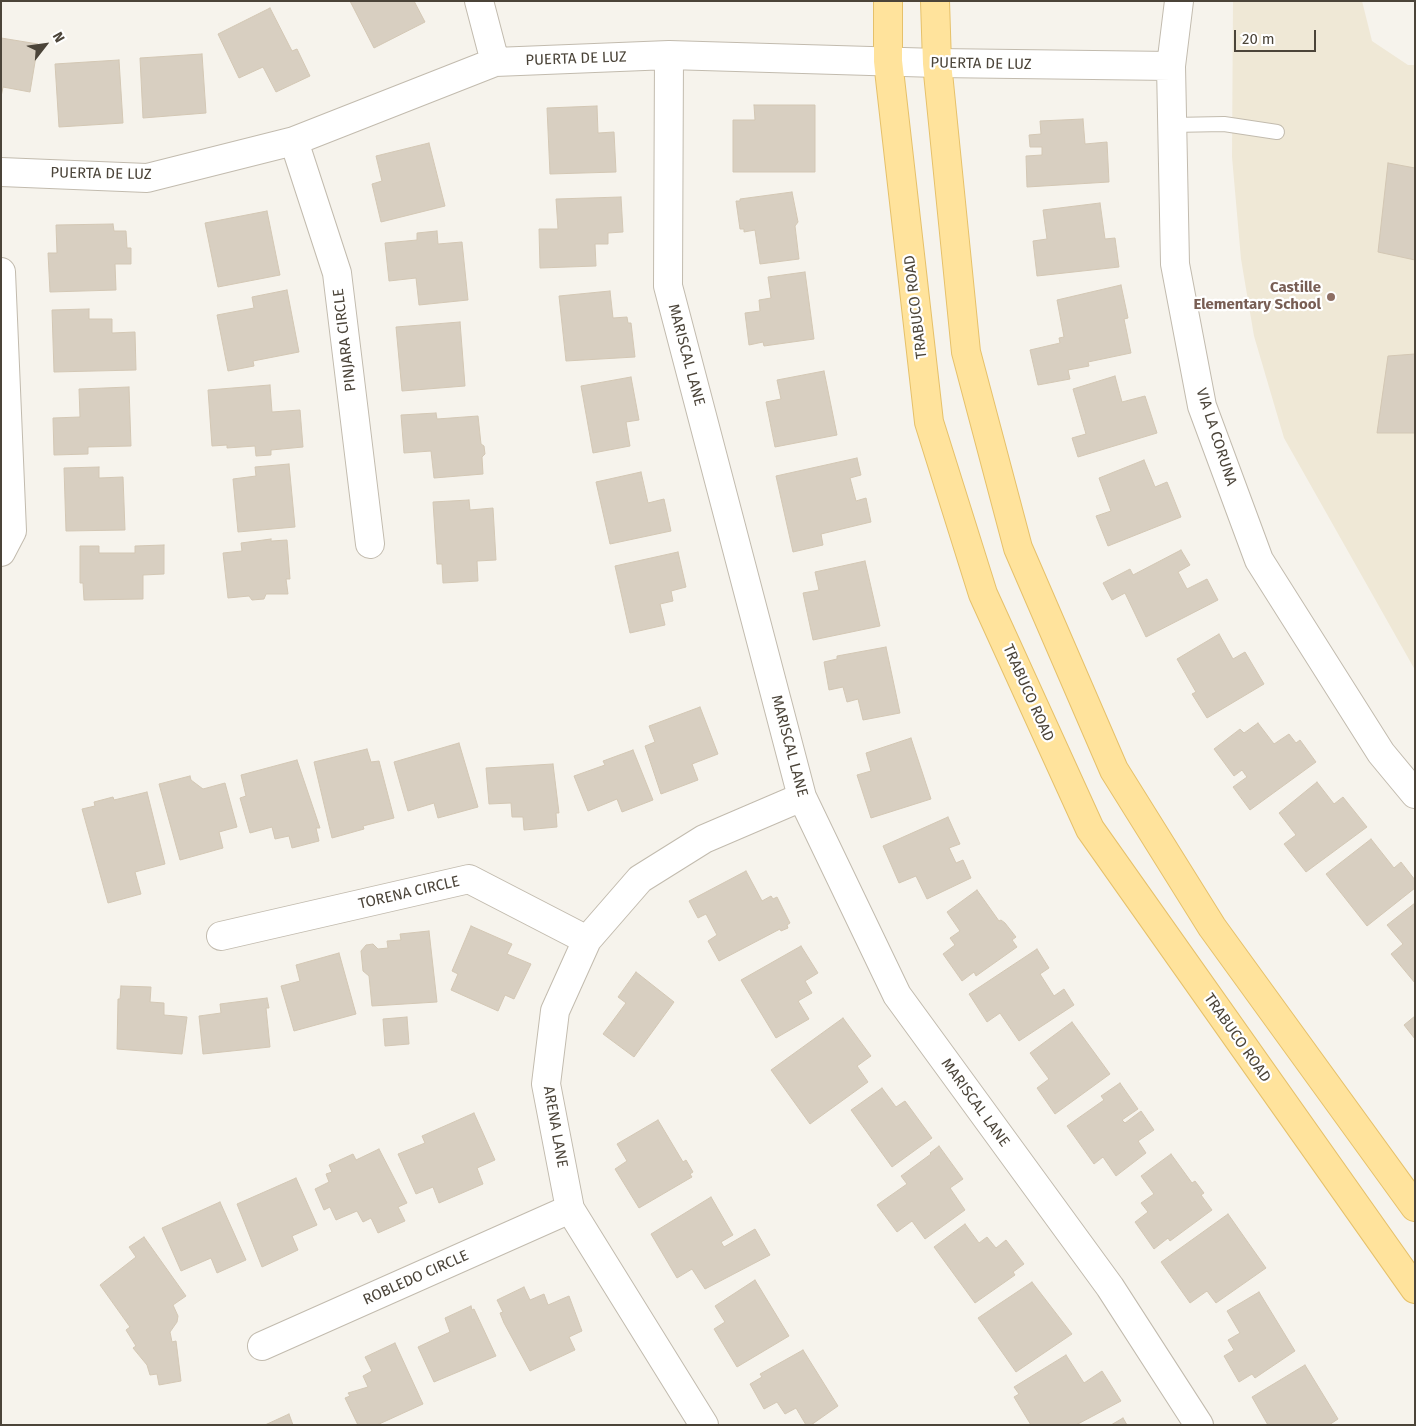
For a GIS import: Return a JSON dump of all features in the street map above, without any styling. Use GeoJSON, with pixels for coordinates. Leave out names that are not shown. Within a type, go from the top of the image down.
{"type":"FeatureCollection","features":[{"type":"Feature","properties":{"kind":"main road","name":"TRABUCO ROAD"},"geometry":{"type":"LineString","coordinates":[[888,1],[888,61],[929,422],[984,594],[1090,829],[1412,1278]]}},
{"type":"Feature","properties":{"kind":"main road"},"geometry":{"type":"LineString","coordinates":[[935,1],[937,63],[966,352],[1018,548],[1114,770],[1212,927],[1415,1206]]}},
{"type":"Feature","properties":{"kind":"street"},"geometry":{"type":"LineString","coordinates":[[479,1],[495,62]]}},
{"type":"Feature","properties":{"kind":"street","name":"VIA LA CORUNA"},"geometry":{"type":"LineString","coordinates":[[1178,1],[1171,66],[1175,264],[1202,406],[1259,560],[1381,753],[1415,794]]}},
{"type":"Feature","properties":{"kind":"street","name":"PUERTA DE LUZ"},"geometry":{"type":"LineString","coordinates":[[1,172],[147,178],[294,141],[495,62],[669,55],[937,63],[1171,66]]}},
{"type":"Feature","properties":{"kind":"street","name":"MARISCAL LANE"},"geometry":{"type":"LineString","coordinates":[[669,55],[668,286],[802,797],[897,995],[1110,1287],[1198,1425]]}},
{"type":"Feature","properties":{"kind":"street","name":"PINJARA CIRCLE"},"geometry":{"type":"LineString","coordinates":[[294,141],[337,273],[370,544]]}},
{"type":"Feature","properties":{"kind":"street"},"geometry":{"type":"LineString","coordinates":[[1,272],[12,531],[1,552]]}},
{"type":"Feature","properties":{"kind":"street","name":"ARENA LANE"},"geometry":{"type":"LineString","coordinates":[[704,1425],[570,1210],[546,1084],[556,1011],[587,940],[640,879],[704,839],[802,797]]}},
{"type":"Feature","properties":{"kind":"street","name":"TORENA CIRCLE"},"geometry":{"type":"LineString","coordinates":[[220,936],[469,879],[587,940]]}},
{"type":"Feature","properties":{"kind":"street","name":"ROBLEDO CIRCLE"},"geometry":{"type":"LineString","coordinates":[[262,1346],[570,1210]]}},
{"type":"Feature","properties":{"kind":"lane"},"geometry":{"type":"LineString","coordinates":[[1172,125],[1224,124],[1277,132]]}},
{"type":"Feature","properties":{"kind":"shaded area","name":"Castille Elementary School"},"geometry":{"type":"Polygon","coordinates":[[[1233,1],[1362,1],[1372,41],[1408,65],[1415,65],[1415,670],[1284,438],[1254,336],[1241,259],[1232,157],[1233,1]]]}},
{"type":"Feature","properties":{"kind":"building"},"geometry":{"type":"Polygon","coordinates":[[[350,1],[414,1],[425,22],[374,48],[350,1]]]}},
{"type":"Feature","properties":{"kind":"building"},"geometry":{"type":"Polygon","coordinates":[[[270,8],[292,51],[297,49],[310,76],[276,92],[263,67],[239,78],[218,34],[270,8]]]}},
{"type":"Feature","properties":{"kind":"building"},"geometry":{"type":"Polygon","coordinates":[[[1,38],[38,44],[30,92],[3,87],[1,97],[1,38]]]}},
{"type":"Feature","properties":{"kind":"building"},"geometry":{"type":"Polygon","coordinates":[[[202,54],[206,113],[143,118],[140,58],[202,54]]]}},
{"type":"Feature","properties":{"kind":"building"},"geometry":{"type":"Polygon","coordinates":[[[119,60],[123,123],[59,127],[55,64],[119,60]]]}},
{"type":"Feature","properties":{"kind":"building"},"geometry":{"type":"Polygon","coordinates":[[[754,105],[815,105],[815,172],[733,172],[733,120],[755,120],[754,105]]]}},
{"type":"Feature","properties":{"kind":"building"},"geometry":{"type":"Polygon","coordinates":[[[597,106],[598,133],[614,132],[616,172],[550,174],[547,108],[597,106]]]}},
{"type":"Feature","properties":{"kind":"building"},"geometry":{"type":"Polygon","coordinates":[[[1083,119],[1085,144],[1107,142],[1109,182],[1027,187],[1026,156],[1042,155],[1042,147],[1030,147],[1029,135],[1041,134],[1040,121],[1083,119]]]}},
{"type":"Feature","properties":{"kind":"building"},"geometry":{"type":"Polygon","coordinates":[[[429,143],[445,206],[381,222],[372,184],[382,181],[376,156],[429,143]]]}},
{"type":"Feature","properties":{"kind":"building"},"geometry":{"type":"Polygon","coordinates":[[[1388,163],[1415,168],[1415,260],[1378,252],[1388,163]]]}},
{"type":"Feature","properties":{"kind":"building"},"geometry":{"type":"Polygon","coordinates":[[[792,192],[798,222],[795,226],[799,259],[760,264],[755,230],[744,232],[744,229],[740,229],[736,201],[792,192]]]}},
{"type":"Feature","properties":{"kind":"building"},"geometry":{"type":"Polygon","coordinates":[[[621,197],[623,232],[608,233],[608,244],[595,244],[596,266],[540,268],[539,229],[558,229],[556,199],[621,197]]]}},
{"type":"Feature","properties":{"kind":"building"},"geometry":{"type":"Polygon","coordinates":[[[1100,203],[1105,239],[1115,238],[1119,267],[1037,276],[1033,241],[1047,239],[1043,210],[1100,203]]]}},
{"type":"Feature","properties":{"kind":"building"},"geometry":{"type":"Polygon","coordinates":[[[267,211],[280,275],[218,287],[205,223],[267,211]]]}},
{"type":"Feature","properties":{"kind":"building"},"geometry":{"type":"Polygon","coordinates":[[[113,224],[114,231],[126,231],[127,248],[131,248],[131,264],[115,264],[116,290],[50,292],[48,253],[57,253],[56,225],[113,224]]]}},
{"type":"Feature","properties":{"kind":"building"},"geometry":{"type":"Polygon","coordinates":[[[437,231],[438,244],[462,242],[468,300],[419,305],[416,278],[389,281],[385,243],[417,240],[417,233],[437,231]]]}},
{"type":"Feature","properties":{"kind":"building"},"geometry":{"type":"Polygon","coordinates":[[[805,272],[814,339],[764,346],[763,342],[749,345],[745,313],[760,311],[759,300],[771,298],[768,277],[805,272]]]}},
{"type":"Feature","properties":{"kind":"building"},"geometry":{"type":"Polygon","coordinates":[[[1121,285],[1128,318],[1124,319],[1131,353],[1088,362],[1089,366],[1068,370],[1070,379],[1038,385],[1030,350],[1060,343],[1059,338],[1064,337],[1057,300],[1121,285]]]}},
{"type":"Feature","properties":{"kind":"building"},"geometry":{"type":"Polygon","coordinates":[[[287,290],[299,352],[253,361],[254,366],[228,371],[217,315],[254,308],[252,297],[287,290]]]}},
{"type":"Feature","properties":{"kind":"building"},"geometry":{"type":"Polygon","coordinates":[[[610,291],[613,318],[627,317],[628,323],[631,323],[635,357],[566,361],[559,296],[610,291]]]}},
{"type":"Feature","properties":{"kind":"building"},"geometry":{"type":"Polygon","coordinates":[[[89,309],[89,319],[112,319],[112,333],[135,332],[136,370],[54,372],[52,310],[89,309]]]}},
{"type":"Feature","properties":{"kind":"building"},"geometry":{"type":"Polygon","coordinates":[[[460,322],[465,386],[402,391],[396,327],[460,322]]]}},
{"type":"Feature","properties":{"kind":"building"},"geometry":{"type":"Polygon","coordinates":[[[1415,354],[1415,433],[1377,433],[1388,356],[1415,354]]]}},
{"type":"Feature","properties":{"kind":"building"},"geometry":{"type":"Polygon","coordinates":[[[824,371],[837,435],[775,447],[766,402],[781,399],[777,380],[824,371]]]}},
{"type":"Feature","properties":{"kind":"building"},"geometry":{"type":"Polygon","coordinates":[[[1115,376],[1122,402],[1145,396],[1157,433],[1078,457],[1072,438],[1086,434],[1073,389],[1115,376]]]}},
{"type":"Feature","properties":{"kind":"building"},"geometry":{"type":"Polygon","coordinates":[[[631,377],[639,420],[626,422],[630,446],[593,453],[581,386],[631,377]]]}},
{"type":"Feature","properties":{"kind":"building"},"geometry":{"type":"Polygon","coordinates":[[[270,385],[272,412],[300,410],[303,447],[271,450],[271,455],[256,456],[255,446],[227,448],[227,445],[212,446],[208,390],[270,385]]]}},
{"type":"Feature","properties":{"kind":"building"},"geometry":{"type":"Polygon","coordinates":[[[129,387],[131,446],[88,447],[88,454],[54,455],[53,418],[80,417],[79,389],[129,387]]]}},
{"type":"Feature","properties":{"kind":"building"},"geometry":{"type":"Polygon","coordinates":[[[436,413],[437,419],[478,416],[481,444],[484,446],[485,454],[482,457],[483,474],[434,478],[431,451],[404,453],[401,415],[436,413]]]}},
{"type":"Feature","properties":{"kind":"building"},"geometry":{"type":"Polygon","coordinates":[[[857,458],[861,475],[850,478],[856,501],[866,498],[871,522],[821,534],[823,545],[793,552],[776,476],[857,458]]]}},
{"type":"Feature","properties":{"kind":"building"},"geometry":{"type":"Polygon","coordinates":[[[1144,460],[1155,487],[1167,482],[1181,517],[1108,546],[1096,516],[1111,511],[1099,478],[1144,460]]]}},
{"type":"Feature","properties":{"kind":"building"},"geometry":{"type":"Polygon","coordinates":[[[289,464],[295,527],[238,532],[233,479],[256,476],[255,467],[289,464]]]}},
{"type":"Feature","properties":{"kind":"building"},"geometry":{"type":"Polygon","coordinates":[[[99,467],[99,478],[123,477],[125,530],[66,531],[64,468],[99,467]]]}},
{"type":"Feature","properties":{"kind":"building"},"geometry":{"type":"Polygon","coordinates":[[[641,472],[648,503],[664,499],[671,531],[610,544],[596,482],[641,472]]]}},
{"type":"Feature","properties":{"kind":"building"},"geometry":{"type":"Polygon","coordinates":[[[469,500],[470,510],[493,508],[496,560],[477,561],[478,581],[443,583],[442,564],[437,564],[433,502],[469,500]]]}},
{"type":"Feature","properties":{"kind":"building"},"geometry":{"type":"Polygon","coordinates":[[[271,539],[271,541],[287,540],[290,579],[286,579],[288,594],[266,594],[264,599],[252,600],[249,596],[228,598],[223,553],[242,551],[241,543],[271,539]]]}},
{"type":"Feature","properties":{"kind":"building"},"geometry":{"type":"Polygon","coordinates":[[[164,545],[164,574],[143,575],[143,599],[84,600],[83,583],[80,583],[80,546],[99,546],[99,553],[135,553],[135,546],[164,545]]]}},
{"type":"Feature","properties":{"kind":"building"},"geometry":{"type":"Polygon","coordinates":[[[1181,550],[1190,565],[1178,572],[1187,589],[1207,579],[1218,600],[1146,637],[1125,593],[1112,600],[1103,583],[1130,569],[1133,575],[1181,550]]]}},
{"type":"Feature","properties":{"kind":"building"},"geometry":{"type":"Polygon","coordinates":[[[678,552],[686,587],[671,591],[673,601],[660,604],[665,625],[630,633],[615,566],[678,552]]]}},
{"type":"Feature","properties":{"kind":"building"},"geometry":{"type":"Polygon","coordinates":[[[865,561],[880,626],[813,640],[803,593],[819,590],[815,572],[865,561]]]}},
{"type":"Feature","properties":{"kind":"building"},"geometry":{"type":"Polygon","coordinates":[[[1219,634],[1233,659],[1245,652],[1264,684],[1207,718],[1192,694],[1196,692],[1177,659],[1219,634]]]}},
{"type":"Feature","properties":{"kind":"building"},"geometry":{"type":"Polygon","coordinates":[[[886,647],[900,713],[863,720],[858,699],[847,702],[843,687],[829,690],[824,662],[837,659],[837,656],[886,647]]]}},
{"type":"Feature","properties":{"kind":"building"},"geometry":{"type":"Polygon","coordinates":[[[700,707],[718,754],[692,764],[698,780],[661,794],[645,746],[655,742],[649,726],[700,707]]]}},
{"type":"Feature","properties":{"kind":"building"},"geometry":{"type":"Polygon","coordinates":[[[1258,723],[1274,744],[1289,734],[1296,743],[1300,740],[1316,762],[1250,810],[1233,787],[1247,777],[1242,770],[1234,776],[1214,749],[1240,729],[1244,733],[1258,723]]]}},
{"type":"Feature","properties":{"kind":"building"},"geometry":{"type":"Polygon","coordinates":[[[911,738],[931,799],[871,818],[857,775],[871,771],[866,753],[911,738]]]}},
{"type":"Feature","properties":{"kind":"building"},"geometry":{"type":"Polygon","coordinates":[[[459,743],[478,807],[438,818],[434,803],[408,811],[394,762],[459,743]]]}},
{"type":"Feature","properties":{"kind":"building"},"geometry":{"type":"Polygon","coordinates":[[[367,749],[371,762],[379,761],[394,818],[363,826],[364,829],[332,838],[314,762],[367,749]]]}},
{"type":"Feature","properties":{"kind":"building"},"geometry":{"type":"Polygon","coordinates":[[[633,750],[653,800],[622,812],[617,799],[588,811],[574,776],[605,765],[603,761],[633,750]]]}},
{"type":"Feature","properties":{"kind":"building"},"geometry":{"type":"Polygon","coordinates":[[[297,760],[320,828],[316,828],[319,841],[292,848],[289,836],[275,839],[272,827],[250,833],[240,798],[246,796],[241,775],[297,760]]]}},
{"type":"Feature","properties":{"kind":"building"},"geometry":{"type":"Polygon","coordinates":[[[553,764],[559,813],[556,813],[557,827],[524,830],[523,817],[512,817],[511,803],[489,804],[486,768],[553,764]]]}},
{"type":"Feature","properties":{"kind":"building"},"geometry":{"type":"Polygon","coordinates":[[[190,776],[191,780],[203,789],[225,783],[237,827],[219,832],[223,848],[180,860],[159,784],[190,776]]]}},
{"type":"Feature","properties":{"kind":"building"},"geometry":{"type":"Polygon","coordinates":[[[1317,782],[1334,804],[1343,797],[1367,827],[1306,872],[1284,844],[1296,835],[1279,813],[1317,782]]]}},
{"type":"Feature","properties":{"kind":"building"},"geometry":{"type":"Polygon","coordinates":[[[147,792],[165,864],[135,872],[141,894],[108,903],[82,809],[95,806],[94,802],[113,797],[114,800],[147,792]]]}},
{"type":"Feature","properties":{"kind":"building"},"geometry":{"type":"Polygon","coordinates":[[[948,817],[960,844],[949,848],[956,863],[963,860],[971,878],[927,899],[916,876],[899,883],[883,846],[948,817]]]}},
{"type":"Feature","properties":{"kind":"building"},"geometry":{"type":"Polygon","coordinates":[[[1371,839],[1394,868],[1401,862],[1415,880],[1415,888],[1367,926],[1326,874],[1371,839]]]}},
{"type":"Feature","properties":{"kind":"building"},"geometry":{"type":"Polygon","coordinates":[[[746,871],[762,901],[771,896],[773,899],[777,897],[790,923],[787,925],[788,928],[781,931],[780,929],[719,961],[708,941],[717,935],[706,914],[698,918],[689,901],[746,871]]]}},
{"type":"Feature","properties":{"kind":"building"},"geometry":{"type":"Polygon","coordinates":[[[977,890],[999,921],[1001,920],[1005,923],[1016,937],[1012,940],[1017,947],[976,976],[974,972],[962,981],[943,954],[955,945],[950,938],[960,931],[947,912],[977,890]]]}},
{"type":"Feature","properties":{"kind":"building"},"geometry":{"type":"Polygon","coordinates":[[[1415,903],[1415,983],[1391,954],[1403,944],[1387,925],[1415,903]]]}},
{"type":"Feature","properties":{"kind":"building"},"geometry":{"type":"Polygon","coordinates":[[[471,926],[512,944],[507,954],[531,964],[514,999],[505,995],[498,1011],[451,990],[458,974],[452,971],[471,926]]]}},
{"type":"Feature","properties":{"kind":"building"},"geometry":{"type":"Polygon","coordinates":[[[429,931],[437,1002],[372,1006],[369,976],[363,971],[361,951],[366,945],[373,944],[378,949],[388,948],[387,941],[401,940],[400,934],[429,931]]]}},
{"type":"Feature","properties":{"kind":"building"},"geometry":{"type":"Polygon","coordinates":[[[801,946],[818,973],[805,981],[812,993],[798,1001],[809,1019],[776,1038],[741,980],[801,946]]]}},
{"type":"Feature","properties":{"kind":"building"},"geometry":{"type":"Polygon","coordinates":[[[1037,949],[1049,968],[1040,974],[1054,996],[1064,989],[1074,1005],[1019,1041],[1000,1013],[987,1022],[969,994],[1037,949]]]}},
{"type":"Feature","properties":{"kind":"building"},"geometry":{"type":"Polygon","coordinates":[[[339,953],[356,1014],[294,1031],[281,986],[300,981],[296,965],[339,953]]]}},
{"type":"Feature","properties":{"kind":"building"},"geometry":{"type":"Polygon","coordinates":[[[636,972],[674,1002],[634,1057],[603,1034],[626,1003],[618,997],[636,972]]]}},
{"type":"Feature","properties":{"kind":"building"},"geometry":{"type":"Polygon","coordinates":[[[121,986],[151,987],[150,1002],[164,1003],[164,1015],[187,1017],[182,1054],[117,1049],[118,999],[120,999],[121,986]]]}},
{"type":"Feature","properties":{"kind":"building"},"geometry":{"type":"Polygon","coordinates":[[[267,998],[269,1008],[266,1008],[270,1047],[203,1054],[199,1016],[221,1013],[220,1004],[267,998]]]}},
{"type":"Feature","properties":{"kind":"building"},"geometry":{"type":"Polygon","coordinates":[[[1415,1016],[1415,1039],[1404,1025],[1415,1016]]]}},
{"type":"Feature","properties":{"kind":"building"},"geometry":{"type":"Polygon","coordinates":[[[407,1017],[409,1044],[385,1046],[383,1019],[407,1017]]]}},
{"type":"Feature","properties":{"kind":"building"},"geometry":{"type":"Polygon","coordinates":[[[843,1018],[871,1056],[857,1066],[868,1082],[810,1124],[771,1070],[843,1018]]]}},
{"type":"Feature","properties":{"kind":"building"},"geometry":{"type":"Polygon","coordinates":[[[1072,1022],[1110,1074],[1055,1114],[1037,1088],[1049,1079],[1030,1053],[1072,1022]]]}},
{"type":"Feature","properties":{"kind":"building"},"geometry":{"type":"Polygon","coordinates":[[[1120,1083],[1138,1109],[1122,1120],[1125,1123],[1141,1111],[1154,1130],[1138,1141],[1146,1153],[1116,1176],[1103,1157],[1094,1164],[1067,1126],[1104,1100],[1101,1096],[1120,1083]]]}},
{"type":"Feature","properties":{"kind":"building"},"geometry":{"type":"Polygon","coordinates":[[[882,1088],[896,1107],[905,1101],[932,1138],[892,1167],[851,1110],[882,1088]]]}},
{"type":"Feature","properties":{"kind":"building"},"geometry":{"type":"Polygon","coordinates":[[[474,1113],[495,1160],[477,1168],[483,1184],[439,1203],[433,1187],[416,1194],[398,1154],[425,1143],[422,1136],[474,1113]]]}},
{"type":"Feature","properties":{"kind":"building"},"geometry":{"type":"Polygon","coordinates":[[[658,1120],[683,1162],[686,1160],[693,1172],[690,1174],[692,1177],[639,1208],[615,1169],[627,1161],[617,1144],[658,1120]]]}},
{"type":"Feature","properties":{"kind":"building"},"geometry":{"type":"Polygon","coordinates":[[[939,1146],[963,1179],[950,1188],[965,1210],[925,1239],[912,1221],[897,1232],[877,1205],[907,1184],[901,1176],[939,1146]]]}},
{"type":"Feature","properties":{"kind":"building"},"geometry":{"type":"Polygon","coordinates":[[[379,1149],[407,1203],[398,1207],[405,1221],[378,1233],[371,1218],[363,1222],[357,1211],[336,1220],[330,1207],[324,1210],[315,1189],[329,1182],[326,1174],[332,1172],[329,1165],[353,1154],[356,1160],[379,1149]]]}},
{"type":"Feature","properties":{"kind":"building"},"geometry":{"type":"Polygon","coordinates":[[[1171,1154],[1192,1183],[1195,1181],[1204,1193],[1201,1195],[1212,1210],[1170,1241],[1168,1238],[1154,1249],[1135,1222],[1148,1212],[1141,1203],[1154,1194],[1141,1176],[1171,1154]]]}},
{"type":"Feature","properties":{"kind":"building"},"geometry":{"type":"Polygon","coordinates":[[[296,1178],[317,1225],[292,1236],[298,1250],[262,1267],[237,1204],[296,1178]]]}},
{"type":"Feature","properties":{"kind":"building"},"geometry":{"type":"Polygon","coordinates":[[[711,1197],[733,1235],[721,1242],[724,1247],[755,1229],[770,1255],[705,1289],[692,1269],[677,1278],[651,1234],[711,1197]]]}},
{"type":"Feature","properties":{"kind":"building"},"geometry":{"type":"Polygon","coordinates":[[[220,1202],[246,1260],[217,1273],[211,1258],[181,1271],[162,1228],[220,1202]]]}},
{"type":"Feature","properties":{"kind":"building"},"geometry":{"type":"Polygon","coordinates":[[[1228,1214],[1266,1268],[1216,1303],[1207,1291],[1190,1303],[1161,1262],[1228,1214]]]}},
{"type":"Feature","properties":{"kind":"building"},"geometry":{"type":"Polygon","coordinates":[[[965,1224],[979,1243],[987,1237],[996,1248],[1006,1240],[1024,1264],[1013,1272],[1015,1275],[975,1303],[934,1247],[965,1224]]]}},
{"type":"Feature","properties":{"kind":"building"},"geometry":{"type":"Polygon","coordinates":[[[144,1237],[186,1296],[173,1305],[178,1316],[177,1322],[170,1332],[172,1342],[176,1341],[181,1381],[159,1385],[157,1374],[150,1375],[147,1365],[133,1348],[136,1346],[126,1330],[130,1327],[100,1285],[136,1257],[129,1247],[144,1237]]]}},
{"type":"Feature","properties":{"kind":"building"},"geometry":{"type":"Polygon","coordinates":[[[755,1280],[789,1336],[737,1367],[714,1329],[725,1322],[715,1306],[755,1280]]]}},
{"type":"Feature","properties":{"kind":"building"},"geometry":{"type":"Polygon","coordinates":[[[1032,1282],[1072,1334],[1016,1372],[978,1318],[1032,1282]]]}},
{"type":"Feature","properties":{"kind":"building"},"geometry":{"type":"Polygon","coordinates":[[[524,1287],[530,1300],[544,1294],[548,1305],[569,1296],[582,1331],[569,1337],[575,1350],[530,1371],[504,1323],[500,1313],[503,1312],[497,1300],[524,1287]]]}},
{"type":"Feature","properties":{"kind":"building"},"geometry":{"type":"Polygon","coordinates":[[[1259,1292],[1295,1351],[1255,1378],[1252,1374],[1239,1382],[1224,1356],[1234,1350],[1228,1340],[1240,1333],[1227,1311],[1259,1292]]]}},
{"type":"Feature","properties":{"kind":"building"},"geometry":{"type":"Polygon","coordinates":[[[471,1306],[496,1356],[434,1382],[418,1347],[450,1332],[445,1318],[471,1306]]]}},
{"type":"Feature","properties":{"kind":"building"},"geometry":{"type":"Polygon","coordinates":[[[395,1343],[423,1404],[377,1425],[358,1425],[345,1398],[350,1396],[348,1393],[368,1387],[363,1376],[372,1371],[365,1357],[395,1343]]]}},
{"type":"Feature","properties":{"kind":"building"},"geometry":{"type":"Polygon","coordinates":[[[803,1350],[838,1406],[811,1425],[806,1425],[796,1408],[785,1414],[777,1402],[764,1409],[750,1384],[762,1377],[760,1374],[803,1350]]]}},
{"type":"Feature","properties":{"kind":"building"},"geometry":{"type":"Polygon","coordinates":[[[1066,1355],[1084,1383],[1102,1371],[1121,1401],[1076,1425],[1031,1425],[1014,1397],[1019,1394],[1014,1387],[1066,1355]]]}},
{"type":"Feature","properties":{"kind":"building"},"geometry":{"type":"Polygon","coordinates":[[[1305,1365],[1338,1419],[1329,1425],[1268,1425],[1252,1397],[1305,1365]]]}},
{"type":"Feature","properties":{"kind":"building"},"geometry":{"type":"Polygon","coordinates":[[[289,1414],[293,1425],[265,1425],[289,1414]]]}},
{"type":"Feature","properties":{"kind":"building"},"geometry":{"type":"Polygon","coordinates":[[[1123,1418],[1127,1425],[1111,1425],[1123,1418]]]}},
{"type":"Feature","properties":{"kind":"place","name":"Castille Elementary School"},"geometry":{"type":"Point","coordinates":[1331,297]}}]}
